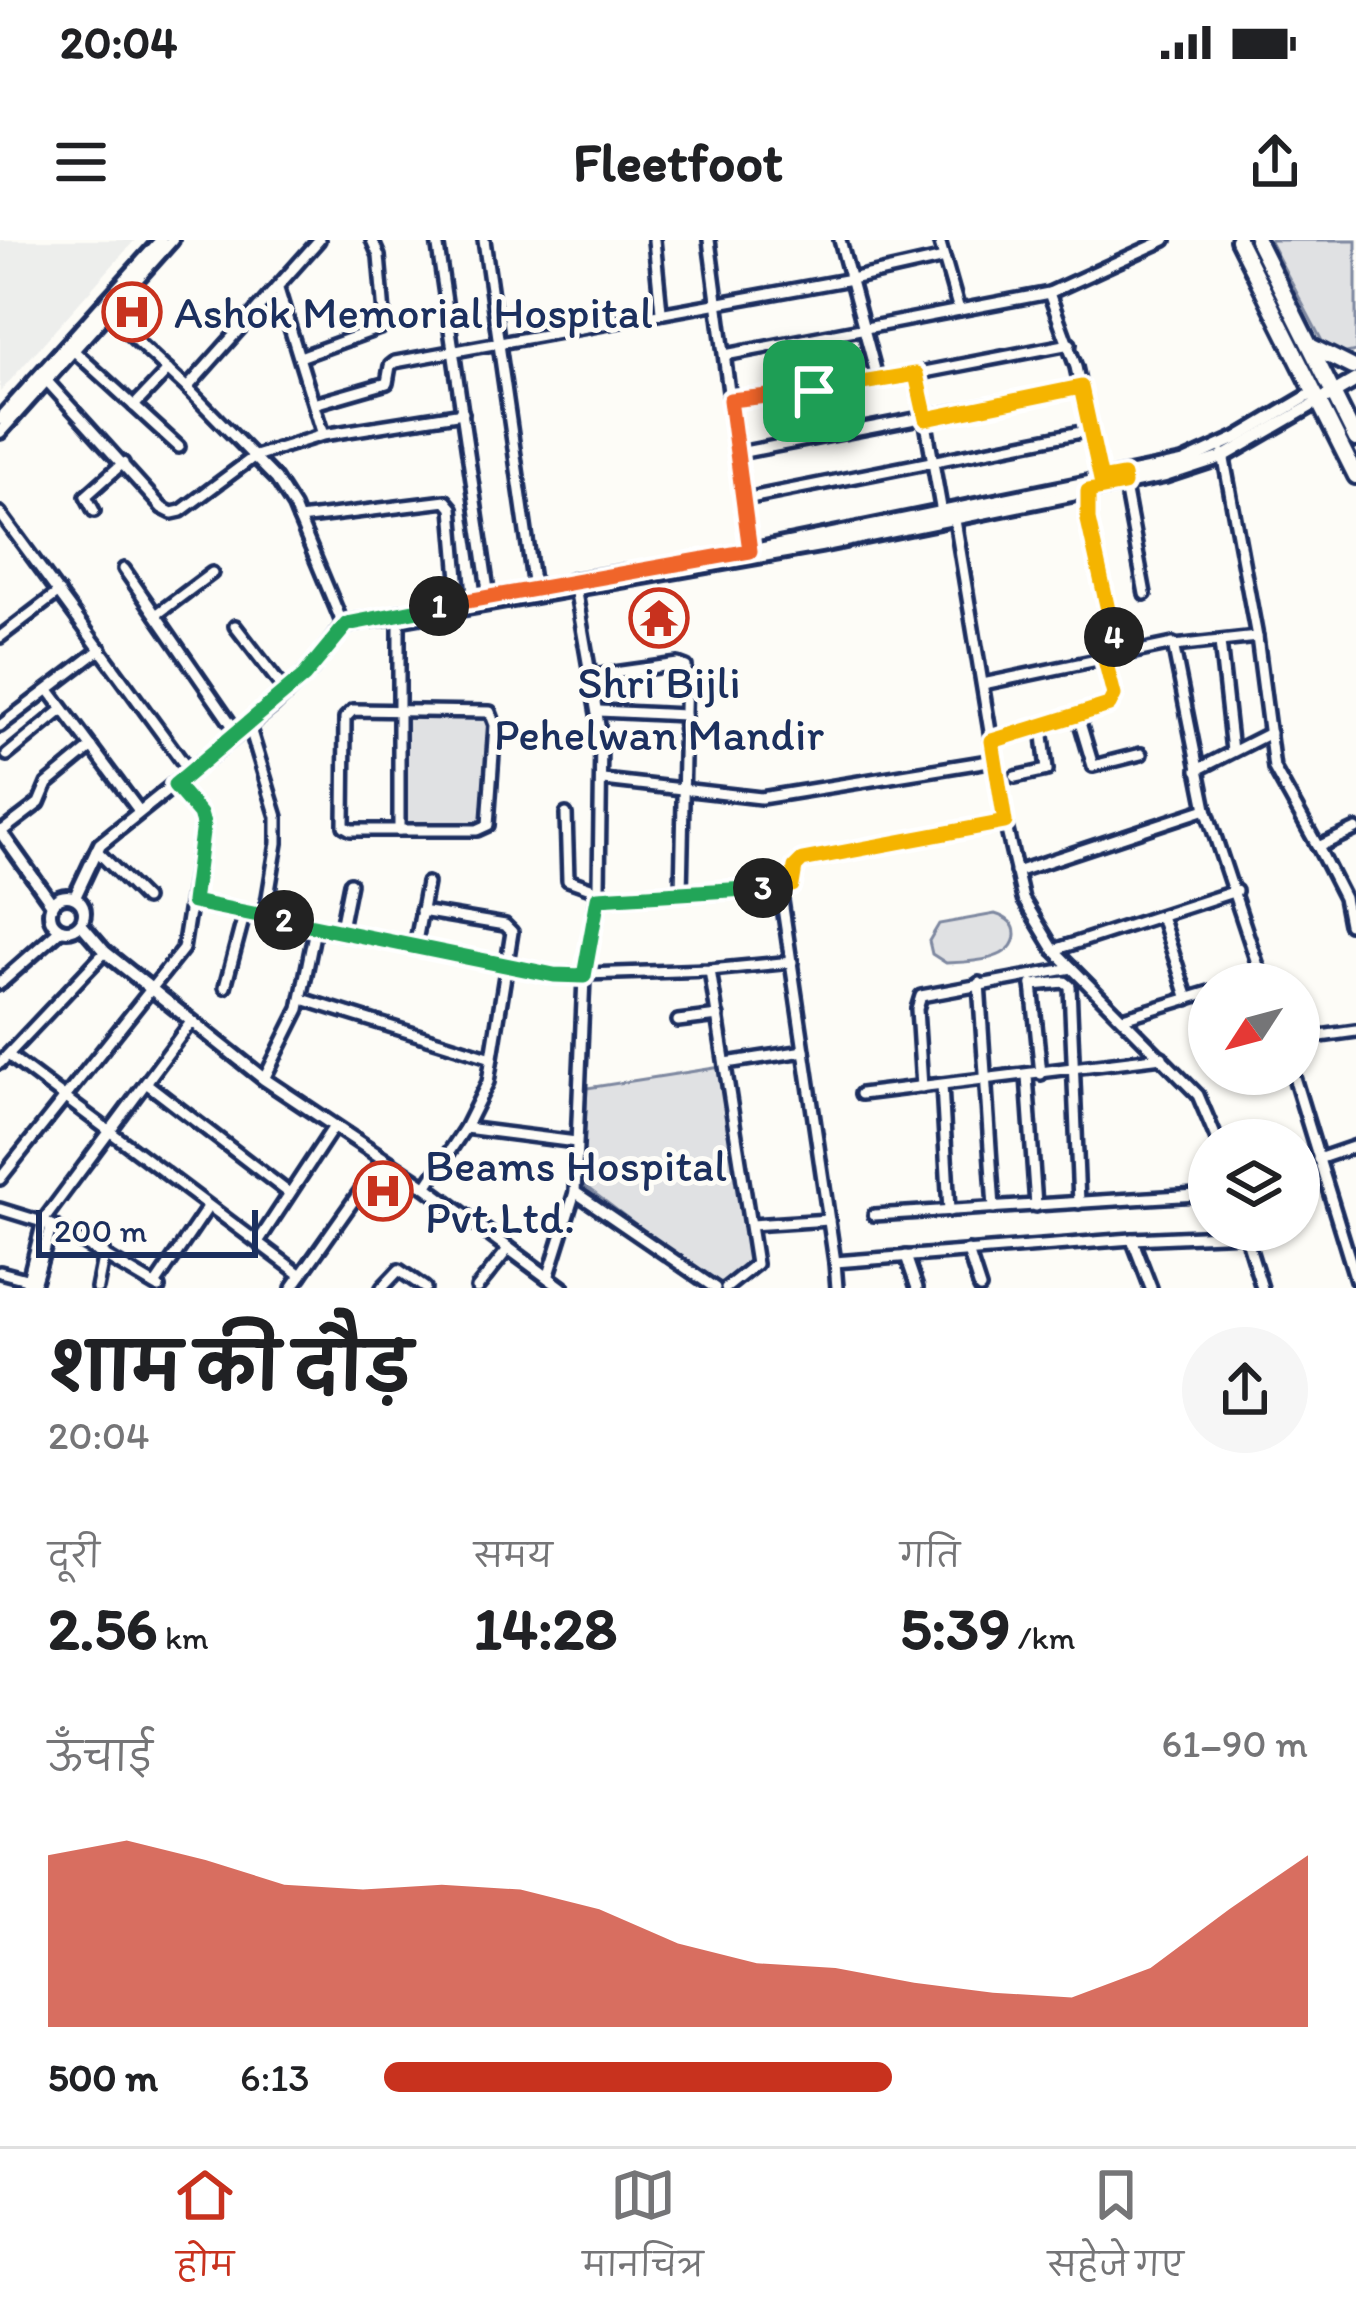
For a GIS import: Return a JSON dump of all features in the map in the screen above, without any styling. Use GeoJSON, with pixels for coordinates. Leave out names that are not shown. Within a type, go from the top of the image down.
{"type":"FeatureCollection","features":[{"type":"Feature","properties":{"kind":"main road"},"geometry":{"type":"LineString","coordinates":[[1238,240],[1356,476]]}},
{"type":"Feature","properties":{"kind":"main road"},"geometry":{"type":"LineString","coordinates":[[1257,240],[1356,439]]}},
{"type":"Feature","properties":{"kind":"main road"},"geometry":{"type":"LineString","coordinates":[[1309,344],[1354,375],[1316,397]]}},
{"type":"Feature","properties":{"kind":"street"},"geometry":{"type":"LineString","coordinates":[[0,432],[161,240]]}},
{"type":"Feature","properties":{"kind":"street"},"geometry":{"type":"LineString","coordinates":[[0,419],[172,240]]}},
{"type":"Feature","properties":{"kind":"street"},"geometry":{"type":"LineString","coordinates":[[187,388],[320,240]]}},
{"type":"Feature","properties":{"kind":"street"},"geometry":{"type":"LineString","coordinates":[[299,357],[385,326],[379,256],[372,240]]}},
{"type":"Feature","properties":{"kind":"street"},"geometry":{"type":"LineString","coordinates":[[437,240],[489,597]]}},
{"type":"Feature","properties":{"kind":"street"},"geometry":{"type":"LineString","coordinates":[[484,240],[534,588]]}},
{"type":"Feature","properties":{"kind":"street"},"geometry":{"type":"LineString","coordinates":[[654,240],[662,311]]}},
{"type":"Feature","properties":{"kind":"street"},"geometry":{"type":"LineString","coordinates":[[709,240],[750,551]]}},
{"type":"Feature","properties":{"kind":"street"},"geometry":{"type":"LineString","coordinates":[[840,240],[878,381]]}},
{"type":"Feature","properties":{"kind":"street"},"geometry":{"type":"LineString","coordinates":[[939,240],[959,310]]}},
{"type":"Feature","properties":{"kind":"street"},"geometry":{"type":"LineString","coordinates":[[725,355],[1049,292],[1165,240]]}},
{"type":"Feature","properties":{"kind":"street"},"geometry":{"type":"LineString","coordinates":[[314,404],[387,383],[394,362],[851,279],[944,257]]}},
{"type":"Feature","properties":{"kind":"street"},"geometry":{"type":"LineString","coordinates":[[278,289],[323,435]]}},
{"type":"Feature","properties":{"kind":"street"},"geometry":{"type":"LineString","coordinates":[[1049,292],[1070,344],[1101,480]]}},
{"type":"Feature","properties":{"kind":"street"},"geometry":{"type":"LineString","coordinates":[[104,310],[255,456],[287,495],[344,627]]}},
{"type":"Feature","properties":{"kind":"street"},"geometry":{"type":"LineString","coordinates":[[730,400],[878,381],[1070,344]]}},
{"type":"Feature","properties":{"kind":"street"},"geometry":{"type":"LineString","coordinates":[[73,350],[179,448]]}},
{"type":"Feature","properties":{"kind":"street"},"geometry":{"type":"LineString","coordinates":[[134,406],[169,370]]}},
{"type":"Feature","properties":{"kind":"street"},"geometry":{"type":"LineString","coordinates":[[916,374],[942,513]]}},
{"type":"Feature","properties":{"kind":"street"},"geometry":{"type":"LineString","coordinates":[[46,380],[162,508],[172,513],[182,511],[255,456],[323,435],[463,413]]}},
{"type":"Feature","properties":{"kind":"street"},"geometry":{"type":"LineString","coordinates":[[739,454],[1081,387]]}},
{"type":"Feature","properties":{"kind":"street"},"geometry":{"type":"LineString","coordinates":[[75,897],[96,850],[286,692],[344,627],[534,588],[955,520],[1200,466],[1316,397]]}},
{"type":"Feature","properties":{"kind":"street"},"geometry":{"type":"LineString","coordinates":[[745,499],[1091,430]]}},
{"type":"Feature","properties":{"kind":"street"},"geometry":{"type":"LineString","coordinates":[[1222,452],[1257,637],[1274,768],[1344,898],[1349,924]]}},
{"type":"Feature","properties":{"kind":"street"},"geometry":{"type":"LineString","coordinates":[[94,511],[86,496],[123,463]]}},
{"type":"Feature","properties":{"kind":"street"},"geometry":{"type":"LineString","coordinates":[[397,616],[863,534],[1101,480],[1124,480]]}},
{"type":"Feature","properties":{"kind":"street"},"geometry":{"type":"LineString","coordinates":[[1124,480],[1145,594]]}},
{"type":"Feature","properties":{"kind":"street"},"geometry":{"type":"LineString","coordinates":[[1088,491],[1088,520],[1117,653]]}},
{"type":"Feature","properties":{"kind":"street"},"geometry":{"type":"LineString","coordinates":[[299,519],[446,502],[452,508],[460,602]]}},
{"type":"Feature","properties":{"kind":"street"},"geometry":{"type":"LineString","coordinates":[[1,517],[190,772]]}},
{"type":"Feature","properties":{"kind":"street"},"geometry":{"type":"LineString","coordinates":[[955,520],[1005,822],[1030,916],[1054,950],[1205,1106],[1210,1119]]}},
{"type":"Feature","properties":{"kind":"street"},"geometry":{"type":"LineString","coordinates":[[124,569],[243,730],[278,818],[265,915]]}},
{"type":"Feature","properties":{"kind":"street"},"geometry":{"type":"LineString","coordinates":[[156,615],[212,573]]}},
{"type":"Feature","properties":{"kind":"street"},"geometry":{"type":"LineString","coordinates":[[548,1278],[575,1192],[584,976],[598,894],[603,780],[599,710],[575,587]]}},
{"type":"Feature","properties":{"kind":"street"},"geometry":{"type":"LineString","coordinates":[[0,638],[59,592]]}},
{"type":"Feature","properties":{"kind":"street"},"geometry":{"type":"LineString","coordinates":[[397,616],[400,830]]}},
{"type":"Feature","properties":{"kind":"street"},"geometry":{"type":"LineString","coordinates":[[235,626],[286,692]]}},
{"type":"Feature","properties":{"kind":"street"},"geometry":{"type":"LineString","coordinates":[[983,684],[1168,642],[1174,646],[1257,637]]}},
{"type":"Feature","properties":{"kind":"street"},"geometry":{"type":"LineString","coordinates":[[1220,642],[1232,751]]}},
{"type":"Feature","properties":{"kind":"street"},"geometry":{"type":"LineString","coordinates":[[1174,646],[1206,809],[1258,963]]}},
{"type":"Feature","properties":{"kind":"street"},"geometry":{"type":"LineString","coordinates":[[0,725],[101,649]]}},
{"type":"Feature","properties":{"kind":"street"},"geometry":{"type":"LineString","coordinates":[[992,741],[1109,705],[1114,699],[1104,656]]}},
{"type":"Feature","properties":{"kind":"street"},"geometry":{"type":"LineString","coordinates":[[593,676],[683,664],[688,671],[681,892]]}},
{"type":"Feature","properties":{"kind":"street"},"geometry":{"type":"LineString","coordinates":[[49,690],[140,812]]}},
{"type":"Feature","properties":{"kind":"street"},"geometry":{"type":"LineString","coordinates":[[8,754],[63,709]]}},
{"type":"Feature","properties":{"kind":"street"},"geometry":{"type":"LineString","coordinates":[[353,710],[485,710],[493,716],[488,824],[477,830],[400,830],[351,830],[342,821],[347,714],[353,710]]}},
{"type":"Feature","properties":{"kind":"street"},"geometry":{"type":"LineString","coordinates":[[599,710],[685,715]]}},
{"type":"Feature","properties":{"kind":"street"},"geometry":{"type":"LineString","coordinates":[[1078,716],[1090,765],[1141,754]]}},
{"type":"Feature","properties":{"kind":"street"},"geometry":{"type":"LineString","coordinates":[[1015,777],[1047,770],[1042,727]]}},
{"type":"Feature","properties":{"kind":"street"},"geometry":{"type":"LineString","coordinates":[[1197,770],[1270,733]]}},
{"type":"Feature","properties":{"kind":"street"},"geometry":{"type":"LineString","coordinates":[[92,747],[47,784],[39,802],[1,831],[52,904],[52,920],[89,938],[264,1078],[426,1187],[562,1288]]}},
{"type":"Feature","properties":{"kind":"street"},"geometry":{"type":"LineString","coordinates":[[603,780],[776,797],[995,760]]}},
{"type":"Feature","properties":{"kind":"street"},"geometry":{"type":"LineString","coordinates":[[0,1179],[183,949],[203,824],[175,785]]}},
{"type":"Feature","properties":{"kind":"street"},"geometry":{"type":"LineString","coordinates":[[1016,872],[1206,809]]}},
{"type":"Feature","properties":{"kind":"street"},"geometry":{"type":"LineString","coordinates":[[566,814],[568,880],[598,894],[792,885],[795,867],[802,860],[1005,822]]}},
{"type":"Feature","properties":{"kind":"street"},"geometry":{"type":"LineString","coordinates":[[1318,847],[1356,829]]}},
{"type":"Feature","properties":{"kind":"street"},"geometry":{"type":"LineString","coordinates":[[96,850],[145,899]]}},
{"type":"Feature","properties":{"kind":"street"},"geometry":{"type":"LineString","coordinates":[[340,933],[350,883]]}},
{"type":"Feature","properties":{"kind":"street"},"geometry":{"type":"LineString","coordinates":[[415,947],[427,883]]}},
{"type":"Feature","properties":{"kind":"street"},"geometry":{"type":"LineString","coordinates":[[780,887],[837,1288]]}},
{"type":"Feature","properties":{"kind":"street"},"geometry":{"type":"LineString","coordinates":[[1054,950],[1236,891]]}},
{"type":"Feature","properties":{"kind":"street"},"geometry":{"type":"LineString","coordinates":[[0,983],[70,927],[84,909],[75,897],[62,896],[52,904]]}},
{"type":"Feature","properties":{"kind":"street"},"geometry":{"type":"LineString","coordinates":[[193,902],[315,929],[584,976],[792,962]]}},
{"type":"Feature","properties":{"kind":"street"},"geometry":{"type":"LineString","coordinates":[[225,987],[245,911]]}},
{"type":"Feature","properties":{"kind":"street"},"geometry":{"type":"LineString","coordinates":[[422,911],[509,927],[488,1082],[426,1187]]}},
{"type":"Feature","properties":{"kind":"street"},"geometry":{"type":"LineString","coordinates":[[1123,1018],[1187,999],[1161,916]]}},
{"type":"Feature","properties":{"kind":"street"},"geometry":{"type":"LineString","coordinates":[[264,1078],[302,999],[315,929]]}},
{"type":"Feature","properties":{"kind":"street"},"geometry":{"type":"LineString","coordinates":[[105,952],[4,1059],[64,1098],[302,1275]]}},
{"type":"Feature","properties":{"kind":"street"},"geometry":{"type":"LineString","coordinates":[[1031,980],[1072,968]]}},
{"type":"Feature","properties":{"kind":"street"},"geometry":{"type":"LineString","coordinates":[[710,970],[756,1264],[726,1288]]}},
{"type":"Feature","properties":{"kind":"street"},"geometry":{"type":"LineString","coordinates":[[1031,980],[1041,1074]]}},
{"type":"Feature","properties":{"kind":"street"},"geometry":{"type":"LineString","coordinates":[[979,982],[994,1208]]}},
{"type":"Feature","properties":{"kind":"street"},"geometry":{"type":"LineString","coordinates":[[922,1087],[919,998],[979,982],[1065,982],[1070,986],[1078,1203]]}},
{"type":"Feature","properties":{"kind":"street"},"geometry":{"type":"LineString","coordinates":[[302,999],[492,1058]]}},
{"type":"Feature","properties":{"kind":"street"},"geometry":{"type":"LineString","coordinates":[[678,1021],[718,1016]]}},
{"type":"Feature","properties":{"kind":"street"},"geometry":{"type":"LineString","coordinates":[[0,1272],[31,1284],[48,1223],[108,1132],[191,1022]]}},
{"type":"Feature","properties":{"kind":"street"},"geometry":{"type":"LineString","coordinates":[[1320,1036],[1356,1031]]}},
{"type":"Feature","properties":{"kind":"street"},"geometry":{"type":"LineString","coordinates":[[725,1063],[804,1052]]}},
{"type":"Feature","properties":{"kind":"street"},"geometry":{"type":"LineString","coordinates":[[861,1094],[1162,1058]]}},
{"type":"Feature","properties":{"kind":"street"},"geometry":{"type":"LineString","coordinates":[[1027,1076],[1036,1206]]}},
{"type":"Feature","properties":{"kind":"street"},"geometry":{"type":"LineString","coordinates":[[146,1083],[290,1193]]}},
{"type":"Feature","properties":{"kind":"street"},"geometry":{"type":"LineString","coordinates":[[942,1085],[949,1211]]}},
{"type":"Feature","properties":{"kind":"street"},"geometry":{"type":"LineString","coordinates":[[258,1242],[333,1128]]}},
{"type":"Feature","properties":{"kind":"street"},"geometry":{"type":"LineString","coordinates":[[465,1128],[576,1142]]}},
{"type":"Feature","properties":{"kind":"street"},"geometry":{"type":"LineString","coordinates":[[1320,1159],[1356,1146]]}},
{"type":"Feature","properties":{"kind":"street"},"geometry":{"type":"LineString","coordinates":[[292,1288],[382,1160]]}},
{"type":"Feature","properties":{"kind":"street"},"geometry":{"type":"LineString","coordinates":[[1320,1166],[1356,1280]]}},
{"type":"Feature","properties":{"kind":"street"},"geometry":{"type":"LineString","coordinates":[[575,1192],[715,1288]]}},
{"type":"Feature","properties":{"kind":"street"},"geometry":{"type":"LineString","coordinates":[[874,1215],[1188,1196]]}},
{"type":"Feature","properties":{"kind":"street"},"geometry":{"type":"LineString","coordinates":[[0,1209],[48,1223],[157,1286],[208,1207]]}},
{"type":"Feature","properties":{"kind":"street"},"geometry":{"type":"LineString","coordinates":[[752,1225],[829,1220]]}},
{"type":"Feature","properties":{"kind":"street"},"geometry":{"type":"LineString","coordinates":[[835,1262],[1188,1236]]}},
{"type":"Feature","properties":{"kind":"street"},"geometry":{"type":"LineString","coordinates":[[1132,1239],[1151,1288]]}},
{"type":"Feature","properties":{"kind":"street"},"geometry":{"type":"LineString","coordinates":[[477,1288],[509,1248]]}},
{"type":"Feature","properties":{"kind":"street"},"geometry":{"type":"LineString","coordinates":[[968,1251],[980,1288]]}},
{"type":"Feature","properties":{"kind":"street"},"geometry":{"type":"LineString","coordinates":[[1250,1251],[1262,1288]]}},
{"type":"Feature","properties":{"kind":"street"},"geometry":{"type":"LineString","coordinates":[[97,1288],[104,1253]]}},
{"type":"Feature","properties":{"kind":"street"},"geometry":{"type":"LineString","coordinates":[[905,1256],[917,1288]]}},
{"type":"Feature","properties":{"kind":"street"},"geometry":{"type":"LineString","coordinates":[[382,1288],[400,1270],[425,1288]]}},
{"type":"Feature","properties":{"kind":"shaded area"},"geometry":{"type":"Polygon","coordinates":[[[0,240],[135,240],[0,392],[0,240]]]}},
{"type":"Feature","properties":{"kind":"shaded area"},"geometry":{"type":"Polygon","coordinates":[[[1269,240],[1356,240],[1356,351],[1342,354],[1323,343],[1269,240]]]}},
{"type":"Feature","properties":{"kind":"shaded area"},"geometry":{"type":"Polygon","coordinates":[[[489,714],[489,813],[477,826],[403,826],[402,715],[489,714]]]}},
{"type":"Feature","properties":{"kind":"shaded area"},"geometry":{"type":"Polygon","coordinates":[[[995,914],[1015,930],[1007,950],[988,959],[955,963],[932,954],[929,941],[939,924],[995,914]]]}},
{"type":"Feature","properties":{"kind":"shaded area"},"geometry":{"type":"Polygon","coordinates":[[[721,1067],[755,1264],[720,1288],[582,1184],[587,1088],[721,1067]]]}},
{"type":"Feature","properties":{"kind":"place","name":"Ashok Memorial Hospital"},"geometry":{"type":"Point","coordinates":[132,312]}},
{"type":"Feature","properties":{"kind":"place","name":"Shri Bijli Pehelwan Mandir"},"geometry":{"type":"Point","coordinates":[659,618]}},
{"type":"Feature","properties":{"kind":"place","name":"Beams Hospital Pvt.Ltd."},"geometry":{"type":"Point","coordinates":[383,1191]}},
{"type":"Feature","properties":{"kind":"route"},"geometry":{"type":"LineString","coordinates":[[916,374],[926,419],[1081,387],[1101,480],[1123,476],[1124,484],[1088,491],[1087,509],[1117,653],[1104,656],[1114,699],[1105,707],[992,741],[1005,822],[802,860],[788,887],[598,898],[584,976],[554,975],[193,902],[203,824],[175,785],[304,676],[344,627],[399,612],[750,551],[730,400],[814,391],[916,374]]}}]}
